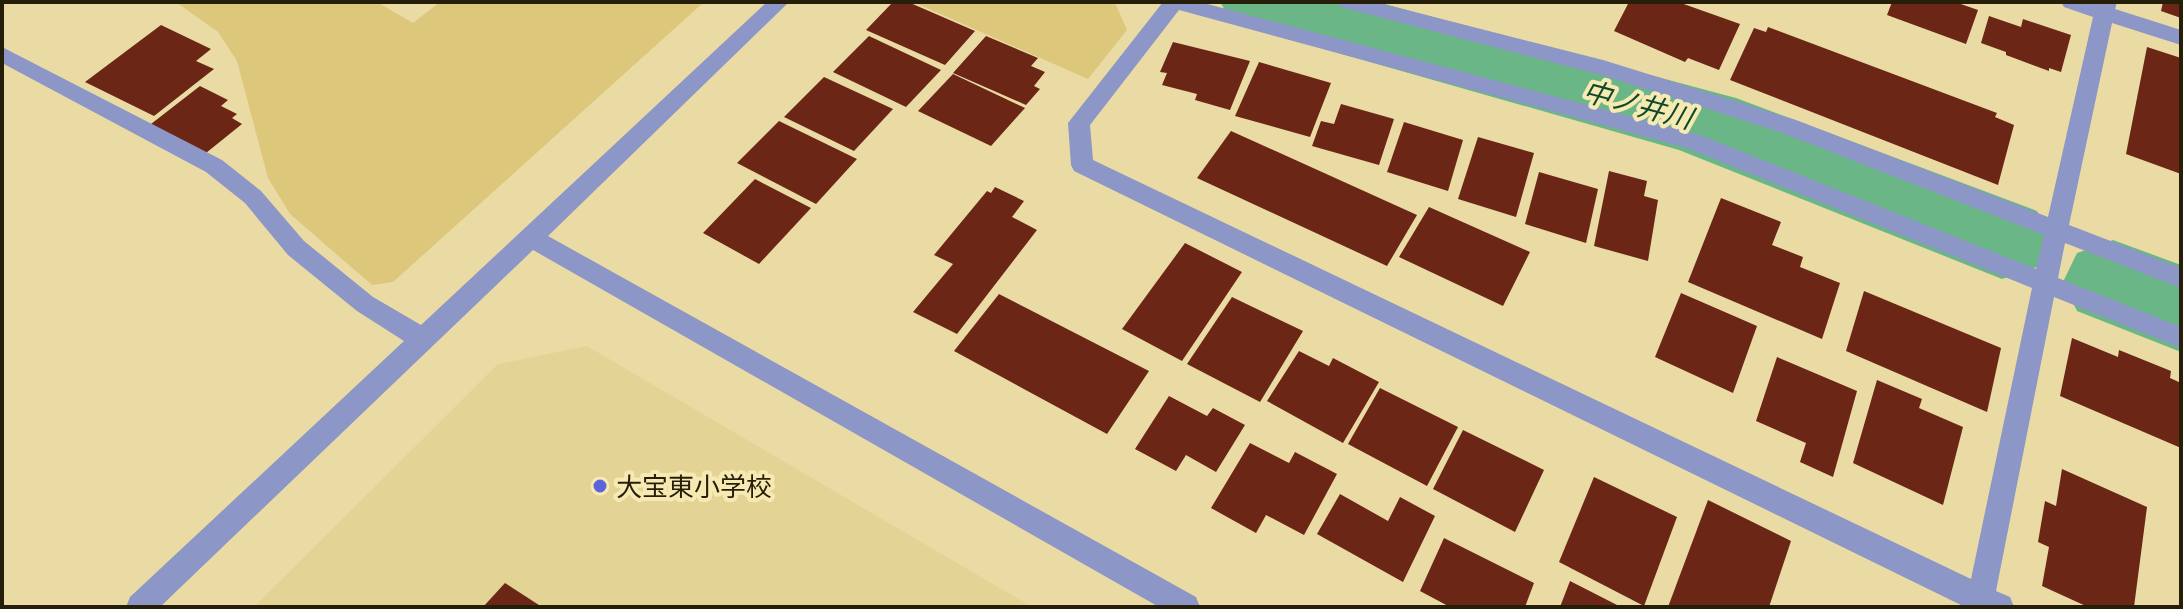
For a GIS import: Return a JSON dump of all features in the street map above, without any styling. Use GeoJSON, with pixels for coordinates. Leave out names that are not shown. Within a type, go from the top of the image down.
{"type":"FeatureCollection","features":[{"type":"Feature","properties":{"kind":"street"},"geometry":{"type":"LineString","coordinates":[[140,607],[779,2]]}},
{"type":"Feature","properties":{"kind":"street"},"geometry":{"type":"LineString","coordinates":[[2106,8],[2056,228],[2047,285],[1986,604],[1082,165],[1079,123],[1174,2],[1692,141],[2047,285],[2181,338]]}},
{"type":"Feature","properties":{"kind":"street"},"geometry":{"type":"LineString","coordinates":[[1348,2],[1603,68],[1788,126],[2181,278]]}},
{"type":"Feature","properties":{"kind":"street"},"geometry":{"type":"LineString","coordinates":[[2071,2],[2106,8],[2181,38]]}},
{"type":"Feature","properties":{"kind":"street"},"geometry":{"type":"LineString","coordinates":[[2,54],[214,166],[253,197],[296,248],[365,304],[424,340]]}},
{"type":"Feature","properties":{"kind":"street"},"geometry":{"type":"LineString","coordinates":[[532,238],[1186,607]]}},
{"type":"Feature","properties":{"kind":"shaded area"},"geometry":{"type":"Polygon","coordinates":[[[176,2],[377,2],[413,23],[440,2],[704,2],[393,282],[372,285],[290,214],[268,178],[237,61],[218,32],[176,2]]]}},
{"type":"Feature","properties":{"kind":"shaded area"},"geometry":{"type":"Polygon","coordinates":[[[913,2],[1107,2],[1116,5],[1127,30],[1088,79],[913,2]]]}},
{"type":"Feature","properties":{"kind":"shaded area","name":"大宝東小学校"},"geometry":{"type":"Polygon","coordinates":[[[587,346],[1032,607],[254,607],[498,364],[587,346]]]}},
{"type":"Feature","properties":{"kind":"building"},"geometry":{"type":"Polygon","coordinates":[[[893,2],[908,2],[975,31],[945,65],[866,30],[893,2]]]}},
{"type":"Feature","properties":{"kind":"building"},"geometry":{"type":"Polygon","coordinates":[[[1629,2],[1678,2],[1740,24],[1719,70],[1688,58],[1685,62],[1614,31],[1629,2]]]}},
{"type":"Feature","properties":{"kind":"building"},"geometry":{"type":"Polygon","coordinates":[[[1892,2],[1955,2],[1978,10],[1966,44],[1887,15],[1892,2]]]}},
{"type":"Feature","properties":{"kind":"building"},"geometry":{"type":"Polygon","coordinates":[[[2163,2],[2181,2],[2181,18],[2161,11],[2163,2]]]}},
{"type":"Feature","properties":{"kind":"building"},"geometry":{"type":"Polygon","coordinates":[[[1989,16],[2021,27],[2023,19],[2071,35],[2061,72],[2049,68],[2049,71],[1981,43],[1989,16]]]}},
{"type":"Feature","properties":{"kind":"building"},"geometry":{"type":"Polygon","coordinates":[[[161,25],[211,49],[196,61],[214,69],[154,116],[85,82],[161,25]]]}},
{"type":"Feature","properties":{"kind":"building"},"geometry":{"type":"Polygon","coordinates":[[[1768,27],[1997,113],[1995,117],[2014,125],[1998,185],[1730,80],[1754,28],[1766,32],[1768,27]]]}},
{"type":"Feature","properties":{"kind":"building"},"geometry":{"type":"Polygon","coordinates":[[[869,36],[941,70],[906,107],[833,72],[869,36]]]}},
{"type":"Feature","properties":{"kind":"building"},"geometry":{"type":"Polygon","coordinates":[[[986,36],[1038,58],[1031,66],[1045,72],[1034,86],[1040,89],[1026,105],[953,73],[986,36]]]}},
{"type":"Feature","properties":{"kind":"building"},"geometry":{"type":"Polygon","coordinates":[[[1173,42],[1250,61],[1230,110],[1195,100],[1197,94],[1162,85],[1167,73],[1160,72],[1173,42]]]}},
{"type":"Feature","properties":{"kind":"building"},"geometry":{"type":"Polygon","coordinates":[[[2147,47],[2181,58],[2181,174],[2126,154],[2147,47]]]}},
{"type":"Feature","properties":{"kind":"building"},"geometry":{"type":"Polygon","coordinates":[[[1259,62],[1331,83],[1310,137],[1235,116],[1259,62]]]}},
{"type":"Feature","properties":{"kind":"building"},"geometry":{"type":"Polygon","coordinates":[[[953,74],[1025,108],[991,146],[918,111],[953,74]]]}},
{"type":"Feature","properties":{"kind":"building"},"geometry":{"type":"Polygon","coordinates":[[[824,77],[893,109],[854,151],[784,117],[824,77]]]}},
{"type":"Feature","properties":{"kind":"building"},"geometry":{"type":"Polygon","coordinates":[[[200,86],[228,100],[221,106],[237,114],[232,118],[242,124],[206,153],[151,124],[200,86]]]}},
{"type":"Feature","properties":{"kind":"building"},"geometry":{"type":"Polygon","coordinates":[[[1341,104],[1394,119],[1379,165],[1312,146],[1321,121],[1334,124],[1341,104]]]}},
{"type":"Feature","properties":{"kind":"building"},"geometry":{"type":"Polygon","coordinates":[[[779,121],[857,159],[816,204],[737,163],[779,121]]]}},
{"type":"Feature","properties":{"kind":"building"},"geometry":{"type":"Polygon","coordinates":[[[1404,122],[1463,140],[1448,191],[1387,172],[1404,122]]]}},
{"type":"Feature","properties":{"kind":"building"},"geometry":{"type":"Polygon","coordinates":[[[1231,131],[1417,215],[1387,266],[1197,178],[1231,131]]]}},
{"type":"Feature","properties":{"kind":"building"},"geometry":{"type":"Polygon","coordinates":[[[1478,137],[1534,153],[1516,217],[1458,199],[1478,137]]]}},
{"type":"Feature","properties":{"kind":"building"},"geometry":{"type":"Polygon","coordinates":[[[1609,171],[1647,181],[1644,196],[1658,200],[1648,261],[1594,246],[1609,171]]]}},
{"type":"Feature","properties":{"kind":"building"},"geometry":{"type":"Polygon","coordinates":[[[1539,172],[1598,189],[1586,243],[1525,224],[1539,172]]]}},
{"type":"Feature","properties":{"kind":"building"},"geometry":{"type":"Polygon","coordinates":[[[755,179],[811,208],[759,264],[703,233],[755,179]]]}},
{"type":"Feature","properties":{"kind":"building"},"geometry":{"type":"Polygon","coordinates":[[[995,187],[1024,201],[1012,217],[1037,230],[957,334],[913,312],[953,264],[934,255],[987,191],[991,193],[995,187]]]}},
{"type":"Feature","properties":{"kind":"building"},"geometry":{"type":"Polygon","coordinates":[[[1721,198],[1781,222],[1772,245],[1803,257],[1800,267],[1840,283],[1822,339],[1688,282],[1721,198]]]}},
{"type":"Feature","properties":{"kind":"building"},"geometry":{"type":"Polygon","coordinates":[[[1429,207],[1530,252],[1503,306],[1399,257],[1429,207]]]}},
{"type":"Feature","properties":{"kind":"building"},"geometry":{"type":"Polygon","coordinates":[[[1185,243],[1242,272],[1182,361],[1122,329],[1185,243]]]}},
{"type":"Feature","properties":{"kind":"building"},"geometry":{"type":"Polygon","coordinates":[[[1864,291],[2001,348],[1987,412],[1846,351],[1864,291]]]}},
{"type":"Feature","properties":{"kind":"building"},"geometry":{"type":"Polygon","coordinates":[[[1681,293],[1757,326],[1733,393],[1655,357],[1681,293]]]}},
{"type":"Feature","properties":{"kind":"building"},"geometry":{"type":"Polygon","coordinates":[[[999,294],[1149,371],[1107,434],[954,351],[999,294]]]}},
{"type":"Feature","properties":{"kind":"building"},"geometry":{"type":"Polygon","coordinates":[[[1232,297],[1303,331],[1260,402],[1187,364],[1232,297]]]}},
{"type":"Feature","properties":{"kind":"building"},"geometry":{"type":"Polygon","coordinates":[[[2072,338],[2118,357],[2119,350],[2171,371],[2170,378],[2181,383],[2181,448],[2060,396],[2072,338]]]}},
{"type":"Feature","properties":{"kind":"building"},"geometry":{"type":"Polygon","coordinates":[[[1299,351],[1329,366],[1333,358],[1379,382],[1343,443],[1267,401],[1299,351]]]}},
{"type":"Feature","properties":{"kind":"building"},"geometry":{"type":"Polygon","coordinates":[[[1777,357],[1857,391],[1833,477],[1800,462],[1806,443],[1756,421],[1777,357]]]}},
{"type":"Feature","properties":{"kind":"building"},"geometry":{"type":"Polygon","coordinates":[[[1877,380],[1922,399],[1919,408],[1963,427],[1943,505],[1853,463],[1877,380]]]}},
{"type":"Feature","properties":{"kind":"building"},"geometry":{"type":"Polygon","coordinates":[[[1380,388],[1458,427],[1427,486],[1348,444],[1380,388]]]}},
{"type":"Feature","properties":{"kind":"building"},"geometry":{"type":"Polygon","coordinates":[[[1169,396],[1207,416],[1213,408],[1245,425],[1216,472],[1186,455],[1176,471],[1135,449],[1169,396]]]}},
{"type":"Feature","properties":{"kind":"building"},"geometry":{"type":"Polygon","coordinates":[[[1463,430],[1544,470],[1515,532],[1433,489],[1463,430]]]}},
{"type":"Feature","properties":{"kind":"building"},"geometry":{"type":"Polygon","coordinates":[[[1250,443],[1289,463],[1295,452],[1337,474],[1304,535],[1266,515],[1256,533],[1211,508],[1250,443]]]}},
{"type":"Feature","properties":{"kind":"building"},"geometry":{"type":"Polygon","coordinates":[[[2062,469],[2147,507],[2134,607],[2088,607],[2042,586],[2049,547],[2038,542],[2045,501],[2056,506],[2062,469]]]}},
{"type":"Feature","properties":{"kind":"building"},"geometry":{"type":"Polygon","coordinates":[[[1594,477],[1677,517],[1644,606],[1559,562],[1594,477]]]}},
{"type":"Feature","properties":{"kind":"building"},"geometry":{"type":"Polygon","coordinates":[[[1340,494],[1388,521],[1400,497],[1435,516],[1403,582],[1317,534],[1340,494]]]}},
{"type":"Feature","properties":{"kind":"building"},"geometry":{"type":"Polygon","coordinates":[[[1708,500],[1791,541],[1769,607],[1668,607],[1708,500]]]}},
{"type":"Feature","properties":{"kind":"building"},"geometry":{"type":"Polygon","coordinates":[[[1444,538],[1534,583],[1525,607],[1450,607],[1420,591],[1444,538]]]}},
{"type":"Feature","properties":{"kind":"building"},"geometry":{"type":"Polygon","coordinates":[[[1570,581],[1621,607],[1560,607],[1570,581]]]}},
{"type":"Feature","properties":{"kind":"building"},"geometry":{"type":"Polygon","coordinates":[[[505,583],[542,607],[483,607],[505,583]]]}},
{"type":"Feature","properties":{"kind":"waterway","name":"中ノ井川"},"geometry":{"type":"LineString","coordinates":[[1263,2],[1704,122],[2002,239]]}},
{"type":"Feature","properties":{"kind":"waterway","name":"中ノ井川"},"geometry":{"type":"LineString","coordinates":[[2113,282],[2181,309]]}},
{"type":"Feature","properties":{"kind":"place","name":"大宝東小学校"},"geometry":{"type":"Point","coordinates":[600,486]}}]}
